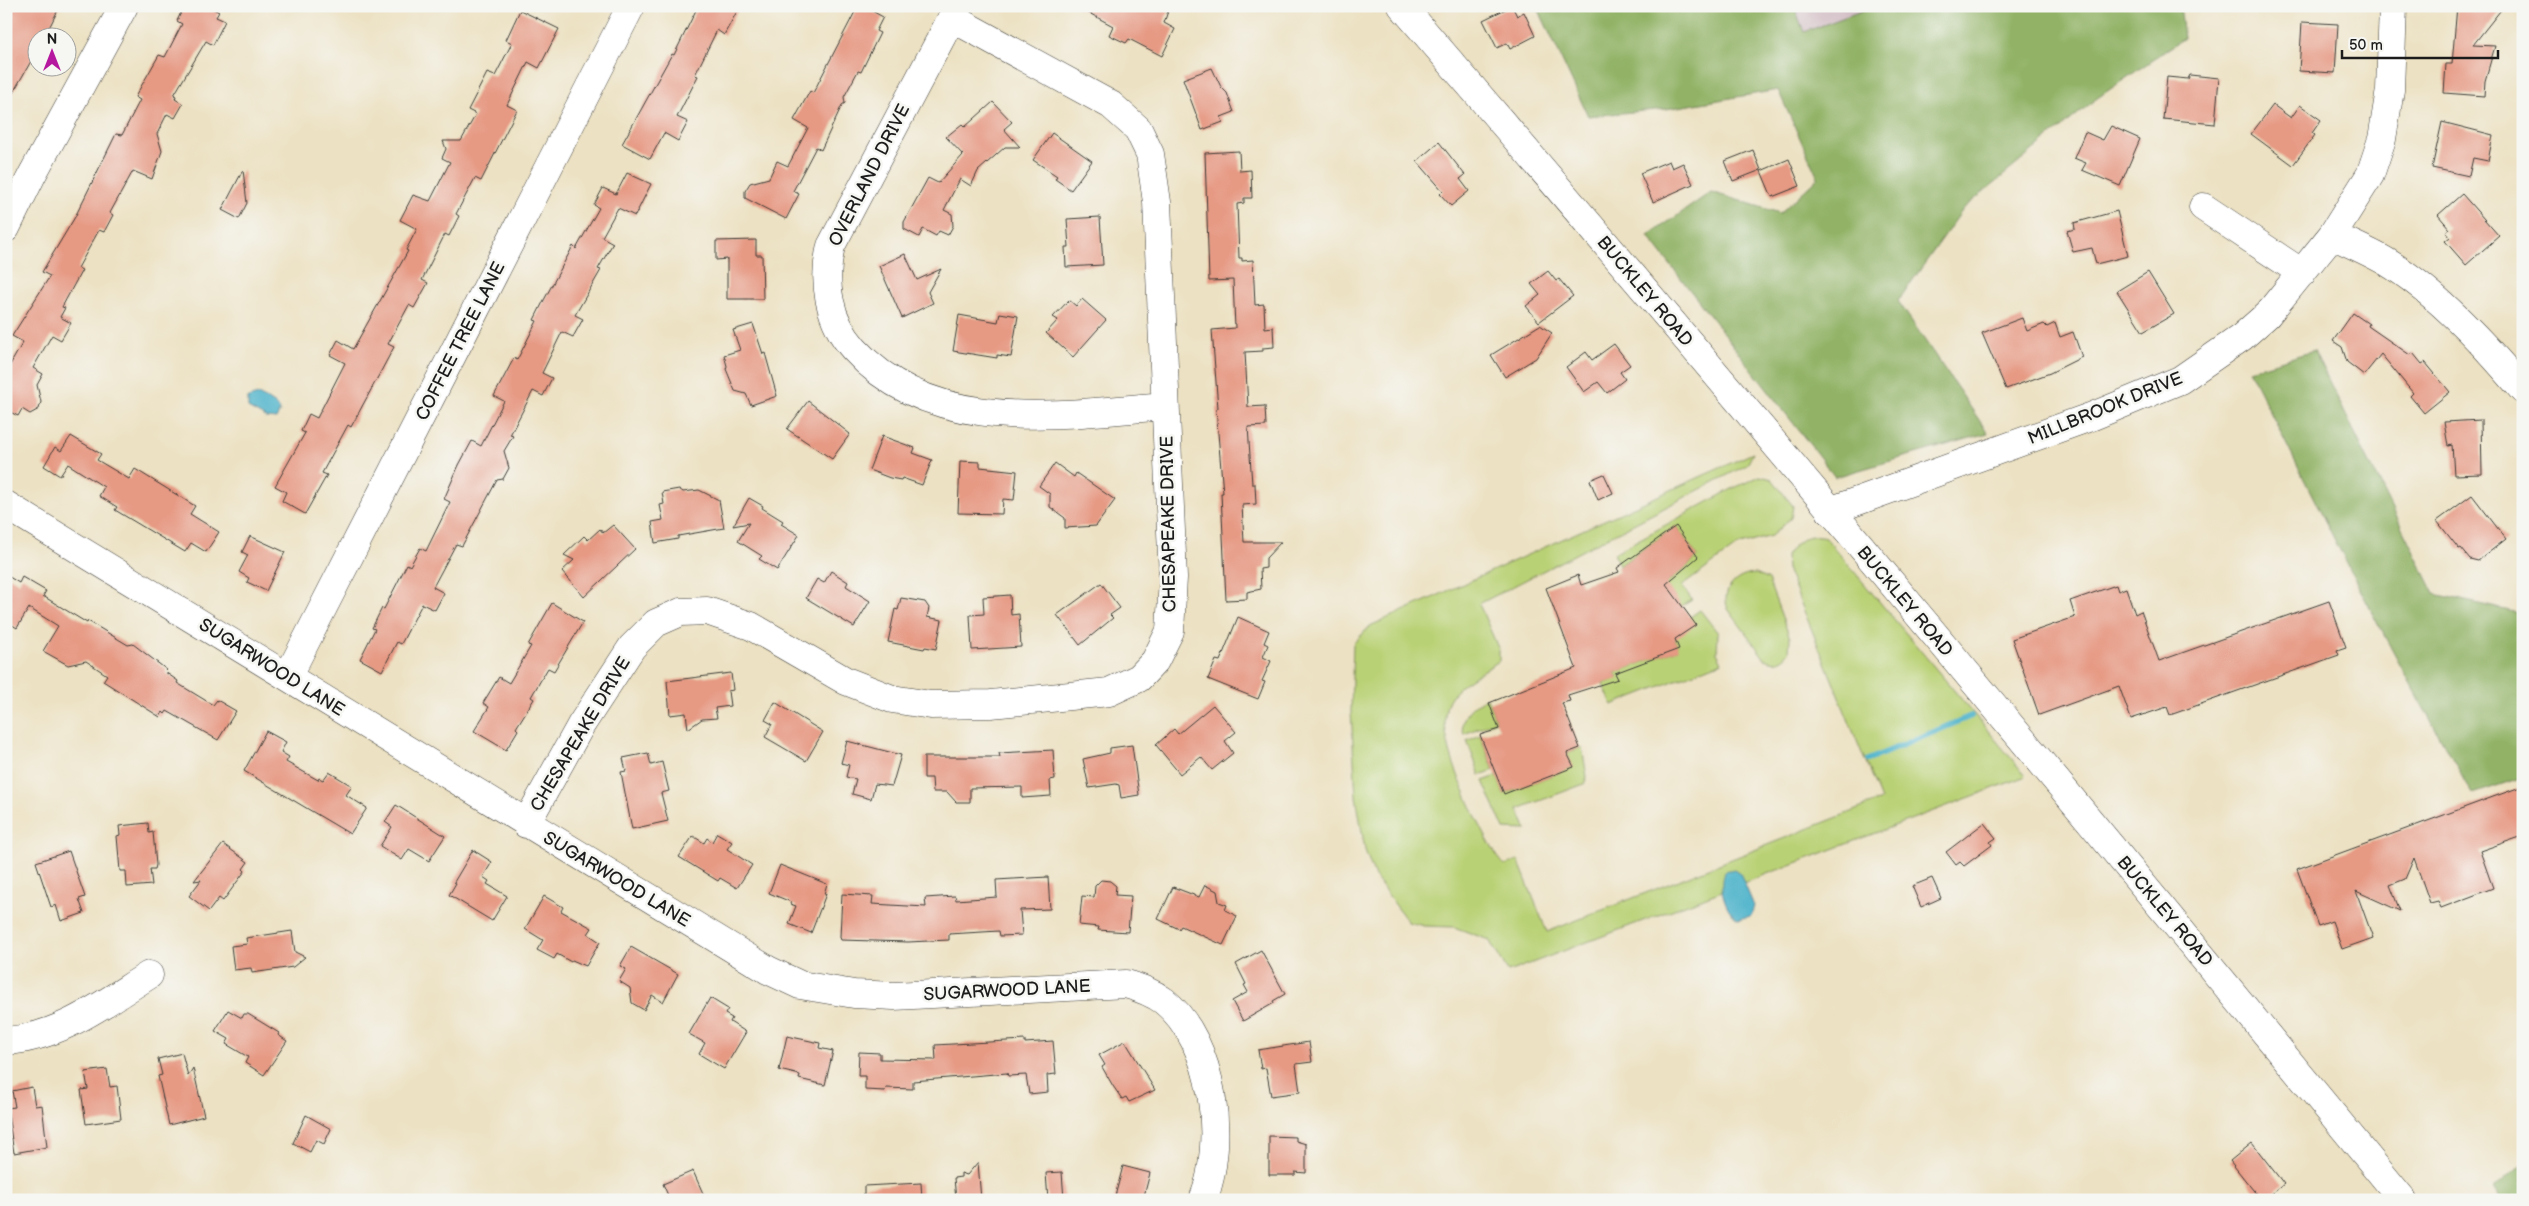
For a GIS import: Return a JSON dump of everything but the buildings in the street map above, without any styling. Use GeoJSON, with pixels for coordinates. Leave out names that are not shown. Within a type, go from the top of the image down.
{"type":"FeatureCollection","features":[{"type":"Feature","properties":{"kind":"street"},"geometry":{"type":"LineString","coordinates":[[6,228],[32,175],[124,6]]}},
{"type":"Feature","properties":{"kind":"street","name":"COFFEE TREE LANE"},"geometry":{"type":"LineString","coordinates":[[288,676],[631,6]]}},
{"type":"Feature","properties":{"kind":"street","name":"BUCKLEY ROAD"},"geometry":{"type":"LineString","coordinates":[[1402,6],[1550,178],[1830,511],[2190,941],[2403,1200]]}},
{"type":"Feature","properties":{"kind":"street","name":"MILLBROOK DRIVE"},"geometry":{"type":"LineString","coordinates":[[1830,511],[2094,416],[2180,380],[2242,337],[2267,315],[2332,235],[2370,175],[2382,139],[2390,90],[2393,6]]}},
{"type":"Feature","properties":{"kind":"street","name":"OVERLAND DRIVE"},"geometry":{"type":"LineString","coordinates":[[955,12],[831,246],[827,262],[828,301],[841,335],[862,358],[900,386],[947,407],[1006,415],[1049,415],[1166,406]]}},
{"type":"Feature","properties":{"kind":"street","name":"CHESAPEAKE DRIVE"},"geometry":{"type":"LineString","coordinates":[[526,824],[581,725],[632,647],[656,623],[681,612],[707,611],[751,626],[846,681],[892,699],[930,705],[991,704],[1109,692],[1139,678],[1155,661],[1170,631],[1173,578],[1157,202],[1150,154],[1138,129],[1111,105],[955,12]]}},
{"type":"Feature","properties":{"kind":"street"},"geometry":{"type":"LineString","coordinates":[[2203,207],[2302,273]]}},
{"type":"Feature","properties":{"kind":"street"},"geometry":{"type":"LineString","coordinates":[[2332,235],[2388,263],[2425,291],[2487,347],[2523,390]]}},
{"type":"Feature","properties":{"kind":"street","name":"SUGARWOOD LANE"},"geometry":{"type":"LineString","coordinates":[[6,505],[288,676],[526,824],[768,970],[800,985],[854,994],[894,996],[1126,984],[1146,990],[1165,1002],[1190,1031],[1204,1062],[1211,1093],[1214,1133],[1210,1181],[1203,1200]]}},
{"type":"Feature","properties":{"kind":"street"},"geometry":{"type":"LineString","coordinates":[[6,1041],[50,1032],[83,1016],[149,975]]}},
{"type":"Feature","properties":{"kind":"shaded area"},"geometry":{"type":"Polygon","coordinates":[[[1794,6],[1875,6],[1804,32],[1794,6]]]}},
{"type":"Feature","properties":{"kind":"green space"},"geometry":{"type":"Polygon","coordinates":[[[1537,6],[1794,6],[1804,32],[1875,6],[2180,6],[2184,38],[2096,99],[1964,208],[1898,301],[1988,433],[1835,477],[1648,236],[1711,192],[1780,213],[1818,178],[1778,90],[1666,109],[1588,116],[1537,6]]]}},
{"type":"Feature","properties":{"kind":"green space"},"geometry":{"type":"Polygon","coordinates":[[[2314,351],[2435,594],[2523,614],[2523,777],[2473,794],[2385,637],[2249,370],[2314,351]]]}},
{"type":"Feature","properties":{"kind":"green space"},"geometry":{"type":"Polygon","coordinates":[[[1753,453],[1747,465],[1479,604],[1499,650],[1499,661],[1470,679],[1452,695],[1445,714],[1447,739],[1458,776],[1490,845],[1505,865],[1518,860],[1547,932],[1881,800],[1787,569],[1786,556],[1794,546],[1807,537],[1825,537],[2026,776],[1508,972],[1489,940],[1454,927],[1424,926],[1408,922],[1375,877],[1365,850],[1356,796],[1351,711],[1353,644],[1370,626],[1753,453]]]}},
{"type":"Feature","properties":{"kind":"green space"},"geometry":{"type":"Polygon","coordinates":[[[1760,476],[1772,479],[1793,506],[1791,518],[1771,536],[1737,546],[1682,586],[1692,600],[1682,606],[1663,587],[1698,557],[1676,526],[1619,566],[1614,553],[1732,489],[1760,476]]]}},
{"type":"Feature","properties":{"kind":"green space"},"geometry":{"type":"Polygon","coordinates":[[[1756,574],[1768,580],[1790,638],[1789,652],[1778,661],[1765,659],[1728,609],[1726,602],[1728,590],[1732,584],[1742,577],[1756,574]]]}},
{"type":"Feature","properties":{"kind":"green space"},"geometry":{"type":"Polygon","coordinates":[[[1700,610],[1718,633],[1717,653],[1722,662],[1612,705],[1603,684],[1618,678],[1615,673],[1678,649],[1675,639],[1690,617],[1700,610]]]}},
{"type":"Feature","properties":{"kind":"green space"},"geometry":{"type":"Polygon","coordinates":[[[1487,698],[1496,721],[1464,734],[1463,722],[1468,712],[1477,703],[1487,698]]]}},
{"type":"Feature","properties":{"kind":"green space"},"geometry":{"type":"Polygon","coordinates":[[[1480,735],[1494,770],[1480,775],[1467,741],[1480,735]]]}},
{"type":"Feature","properties":{"kind":"green space"},"geometry":{"type":"Polygon","coordinates":[[[1582,747],[1587,777],[1584,784],[1518,809],[1527,830],[1504,829],[1483,781],[1497,776],[1504,794],[1573,767],[1567,753],[1582,747]]]}},
{"type":"Feature","properties":{"kind":"green space"},"geometry":{"type":"Polygon","coordinates":[[[2523,1163],[2523,1200],[2501,1200],[2494,1189],[2523,1163]]]}},
{"type":"Feature","properties":{"kind":"water"},"geometry":{"type":"Polygon","coordinates":[[[258,395],[275,404],[280,411],[276,419],[266,418],[248,408],[248,398],[258,395]]]}},
{"type":"Feature","properties":{"kind":"water"},"geometry":{"type":"Polygon","coordinates":[[[1734,869],[1740,873],[1754,906],[1751,916],[1738,919],[1729,910],[1722,890],[1725,871],[1734,869]]]}},
{"type":"Feature","properties":{"kind":"waterway"},"geometry":{"type":"LineString","coordinates":[[1868,760],[1971,716]]}}]}
